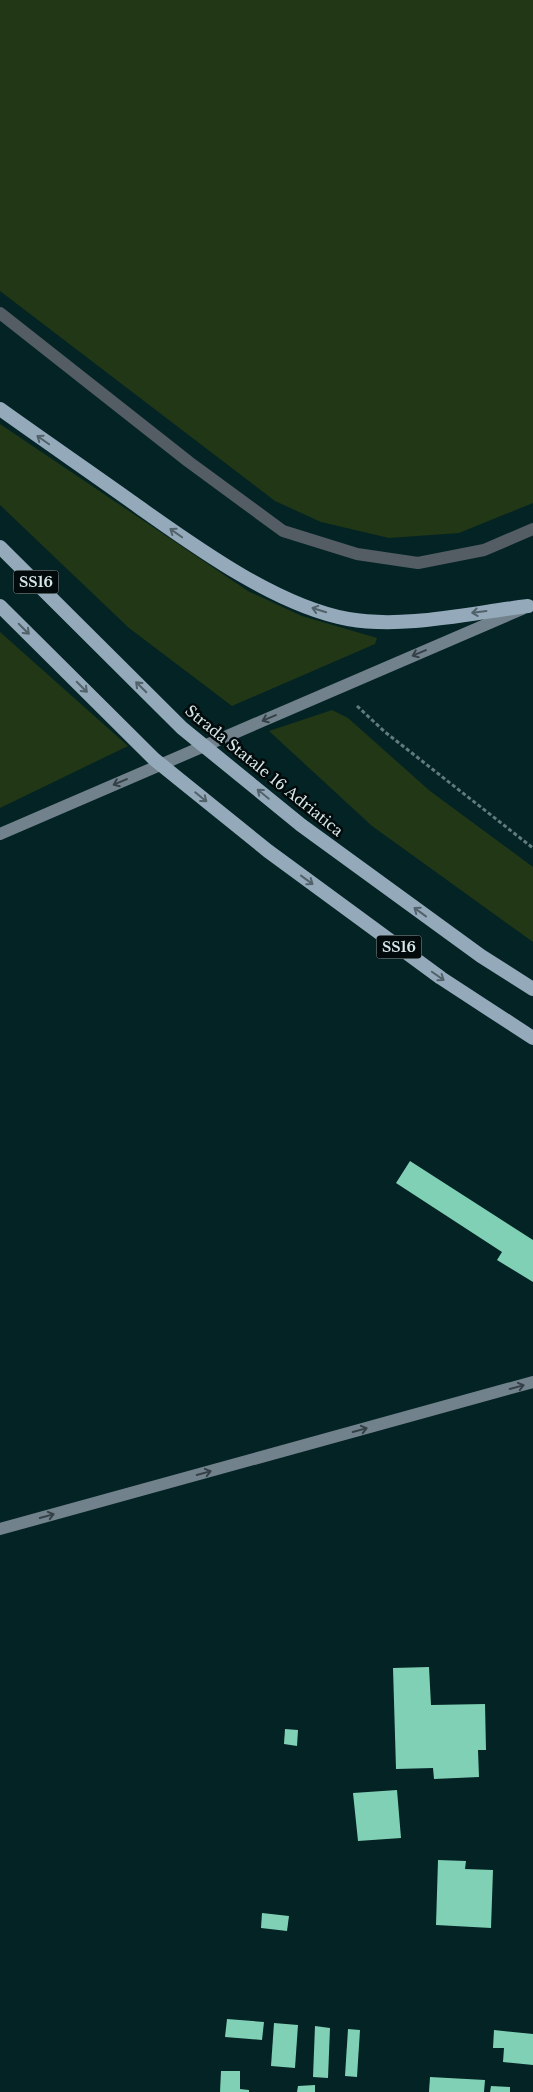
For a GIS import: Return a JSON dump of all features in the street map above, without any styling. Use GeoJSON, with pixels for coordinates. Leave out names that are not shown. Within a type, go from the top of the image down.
{"type":"FeatureCollection","features":[{"type":"Feature","properties":{"kind":"highway"},"geometry":{"type":"LineString","coordinates":[[0,409],[188,542],[243,576],[303,605],[346,618],[389,623],[530,605]]}},
{"type":"Feature","properties":{"kind":"highway","name":"Strada Statale 16 Adriatica"},"geometry":{"type":"LineString","coordinates":[[0,547],[182,728],[301,825],[481,956],[533,988]]}},
{"type":"Feature","properties":{"kind":"highway","name":"SS16"},"geometry":{"type":"LineString","coordinates":[[0,606],[154,759],[268,851],[441,978],[533,1038]]}},
{"type":"Feature","properties":{"kind":"main road"},"geometry":{"type":"LineString","coordinates":[[0,834],[530,605]]}},
{"type":"Feature","properties":{"kind":"main road"},"geometry":{"type":"LineString","coordinates":[[0,1529],[533,1382]]}},
{"type":"Feature","properties":{"kind":"street"},"geometry":{"type":"LineString","coordinates":[[0,313],[189,462],[283,530],[357,554],[418,563],[484,550],[533,529]]}},
{"type":"Feature","properties":{"kind":"path"},"geometry":{"type":"LineString","coordinates":[[338,688],[385,732],[533,848]]}},
{"type":"Feature","properties":{"kind":"green space"},"geometry":{"type":"Polygon","coordinates":[[[0,0],[533,0],[533,503],[459,533],[389,538],[321,522],[275,501],[0,291],[0,0]]]}},
{"type":"Feature","properties":{"kind":"green space"},"geometry":{"type":"Polygon","coordinates":[[[0,424],[248,591],[302,616],[377,638],[375,644],[232,706],[129,628],[0,505],[0,424]]]}},
{"type":"Feature","properties":{"kind":"green space"},"geometry":{"type":"Polygon","coordinates":[[[0,632],[128,746],[0,808],[0,632]]]}},
{"type":"Feature","properties":{"kind":"green space"},"geometry":{"type":"Polygon","coordinates":[[[332,710],[348,718],[430,791],[533,867],[533,942],[372,826],[269,731],[332,710]]]}},
{"type":"Feature","properties":{"kind":"building"},"geometry":{"type":"Polygon","coordinates":[[[410,1161],[533,1240],[533,1282],[497,1260],[502,1252],[396,1183],[410,1161]]]}},
{"type":"Feature","properties":{"kind":"building"},"geometry":{"type":"Polygon","coordinates":[[[429,1667],[431,1705],[485,1704],[486,1750],[478,1750],[479,1777],[434,1779],[433,1768],[396,1769],[393,1668],[429,1667]]]}},
{"type":"Feature","properties":{"kind":"building"},"geometry":{"type":"Polygon","coordinates":[[[285,1729],[298,1730],[297,1746],[284,1744],[285,1729]]]}},
{"type":"Feature","properties":{"kind":"building"},"geometry":{"type":"Polygon","coordinates":[[[397,1790],[401,1838],[358,1841],[353,1793],[397,1790]]]}},
{"type":"Feature","properties":{"kind":"building"},"geometry":{"type":"Polygon","coordinates":[[[438,1860],[466,1861],[465,1869],[493,1870],[491,1928],[436,1925],[438,1860]]]}},
{"type":"Feature","properties":{"kind":"building"},"geometry":{"type":"Polygon","coordinates":[[[262,1913],[289,1916],[287,1931],[261,1928],[262,1913]]]}},
{"type":"Feature","properties":{"kind":"building"},"geometry":{"type":"Polygon","coordinates":[[[227,2019],[264,2022],[262,2040],[225,2037],[227,2019]]]}},
{"type":"Feature","properties":{"kind":"building"},"geometry":{"type":"Polygon","coordinates":[[[274,2023],[298,2025],[295,2068],[271,2066],[274,2023]]]}},
{"type":"Feature","properties":{"kind":"building"},"geometry":{"type":"Polygon","coordinates":[[[315,2026],[330,2028],[328,2078],[313,2077],[315,2026]]]}},
{"type":"Feature","properties":{"kind":"building"},"geometry":{"type":"Polygon","coordinates":[[[348,2029],[360,2030],[357,2077],[345,2076],[348,2029]]]}},
{"type":"Feature","properties":{"kind":"building"},"geometry":{"type":"Polygon","coordinates":[[[494,2030],[533,2034],[533,2065],[503,2062],[504,2048],[493,2048],[494,2030]]]}},
{"type":"Feature","properties":{"kind":"building"},"geometry":{"type":"Polygon","coordinates":[[[221,2071],[240,2071],[240,2089],[249,2090],[249,2092],[220,2092],[221,2071]]]}},
{"type":"Feature","properties":{"kind":"building"},"geometry":{"type":"Polygon","coordinates":[[[430,2077],[485,2080],[484,2092],[429,2092],[430,2077]]]}},
{"type":"Feature","properties":{"kind":"building"},"geometry":{"type":"Polygon","coordinates":[[[315,2085],[315,2092],[297,2092],[298,2086],[315,2085]]]}},
{"type":"Feature","properties":{"kind":"building"},"geometry":{"type":"Polygon","coordinates":[[[491,2086],[510,2087],[510,2092],[490,2092],[491,2086]]]}}]}
